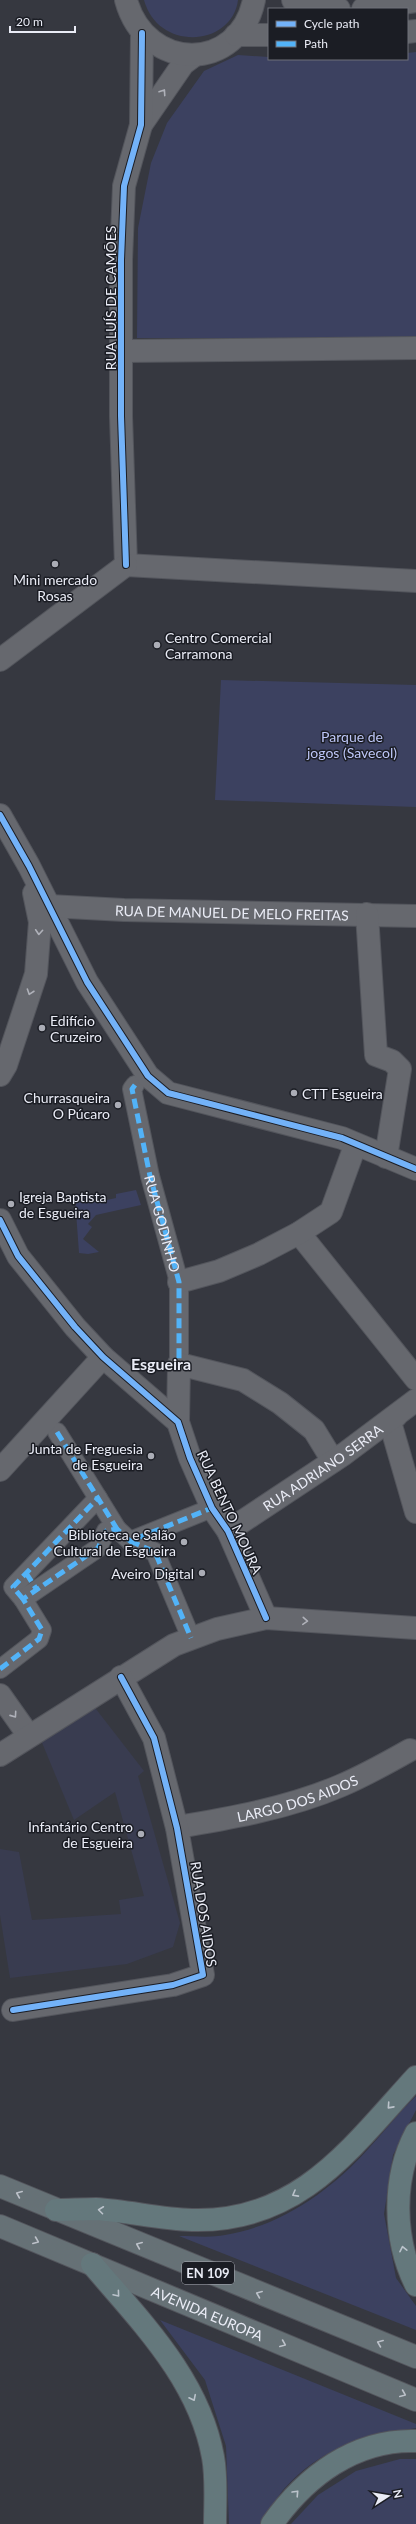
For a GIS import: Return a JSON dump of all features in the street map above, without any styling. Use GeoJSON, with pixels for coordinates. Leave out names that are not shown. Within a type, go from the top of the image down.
{"type":"FeatureCollection","features":[{"type":"Feature","properties":{"kind":"highway"},"geometry":{"type":"LineString","coordinates":[[56,2210],[96,2209],[191,2220],[238,2218],[260,2212],[306,2188],[331,2168],[416,2077]]}},
{"type":"Feature","properties":{"kind":"highway"},"geometry":{"type":"LineString","coordinates":[[416,2133],[404,2164],[399,2210],[403,2249],[409,2271],[416,2285]]}},
{"type":"Feature","properties":{"kind":"highway"},"geometry":{"type":"LineString","coordinates":[[92,2264],[168,2356],[192,2396],[202,2419],[213,2458],[215,2524]]}},
{"type":"Feature","properties":{"kind":"highway"},"geometry":{"type":"LineString","coordinates":[[272,2524],[285,2505],[306,2483],[335,2462],[357,2451],[384,2443],[416,2441]]}},
{"type":"Feature","properties":{"kind":"main road","name":"EN 109"},"geometry":{"type":"LineString","coordinates":[[0,2186],[416,2357]]}},
{"type":"Feature","properties":{"kind":"main road","name":"AVENIDA EUROPA"},"geometry":{"type":"LineString","coordinates":[[0,2226],[416,2400]]}},
{"type":"Feature","properties":{"kind":"street"},"geometry":{"type":"LineString","coordinates":[[126,0],[132,18],[142,33],[159,47],[180,54],[195,55],[217,48],[236,35],[244,25],[254,0]]}},
{"type":"Feature","properties":{"kind":"street"},"geometry":{"type":"LineString","coordinates":[[293,0],[334,8]]}},
{"type":"Feature","properties":{"kind":"street"},"geometry":{"type":"LineString","coordinates":[[370,8],[416,1]]}},
{"type":"Feature","properties":{"kind":"street","name":"RUA LUÍS DE CAMÕES"},"geometry":{"type":"LineString","coordinates":[[126,565],[121,416],[121,260],[124,186],[141,125],[142,33]]}},
{"type":"Feature","properties":{"kind":"street"},"geometry":{"type":"LineString","coordinates":[[236,35],[268,35]]}},
{"type":"Feature","properties":{"kind":"street","name":"RUA LUÍS DE CAMÕES"},"geometry":{"type":"LineString","coordinates":[[141,125],[183,64],[195,55]]}},
{"type":"Feature","properties":{"kind":"street"},"geometry":{"type":"LineString","coordinates":[[122,351],[416,348]]}},
{"type":"Feature","properties":{"kind":"street"},"geometry":{"type":"LineString","coordinates":[[0,660],[126,565],[416,581]]}},
{"type":"Feature","properties":{"kind":"street"},"geometry":{"type":"LineString","coordinates":[[0,815],[29,866],[87,982],[148,1076],[168,1093],[342,1138],[355,1146],[416,1169]]}},
{"type":"Feature","properties":{"kind":"street"},"geometry":{"type":"LineString","coordinates":[[0,1075],[6,1065],[36,974],[40,922],[29,866]]}},
{"type":"Feature","properties":{"kind":"street","name":"RUA DE MANUEL DE MELO FREITAS"},"geometry":{"type":"LineString","coordinates":[[49,906],[124,910],[416,916]]}},
{"type":"Feature","properties":{"kind":"street"},"geometry":{"type":"LineString","coordinates":[[367,914],[376,1055],[392,1061],[400,1069],[386,1158]]}},
{"type":"Feature","properties":{"kind":"street"},"geometry":{"type":"LineString","coordinates":[[37,954],[54,950],[72,954]]}},
{"type":"Feature","properties":{"kind":"street","name":"RUA GODINHO"},"geometry":{"type":"LineString","coordinates":[[135,1085],[132,1089],[150,1176],[179,1282],[179,1364]]}},
{"type":"Feature","properties":{"kind":"street"},"geometry":{"type":"LineString","coordinates":[[179,1282],[219,1271],[259,1254],[299,1234],[330,1212],[355,1146]]}},
{"type":"Feature","properties":{"kind":"street"},"geometry":{"type":"LineString","coordinates":[[0,1220],[18,1256],[75,1327],[103,1357],[178,1422]]}},
{"type":"Feature","properties":{"kind":"street"},"geometry":{"type":"LineString","coordinates":[[299,1234],[416,1379]]}},
{"type":"Feature","properties":{"kind":"street"},"geometry":{"type":"LineString","coordinates":[[0,1470],[103,1357]]}},
{"type":"Feature","properties":{"kind":"street"},"geometry":{"type":"LineString","coordinates":[[178,1422],[179,1364],[243,1380],[268,1396],[314,1430],[333,1461]]}},
{"type":"Feature","properties":{"kind":"street","name":"RUA ADRIANO SERRA"},"geometry":{"type":"LineString","coordinates":[[228,1531],[333,1461],[416,1400]]}},
{"type":"Feature","properties":{"kind":"street"},"geometry":{"type":"LineString","coordinates":[[396,1416],[390,1422],[416,1512]]}},
{"type":"Feature","properties":{"kind":"street","name":"RUA BENTO MOURA"},"geometry":{"type":"LineString","coordinates":[[178,1422],[190,1458],[212,1508],[228,1531],[266,1618]]}},
{"type":"Feature","properties":{"kind":"street"},"geometry":{"type":"LineString","coordinates":[[57,1432],[117,1529],[130,1541],[155,1552],[191,1638]]}},
{"type":"Feature","properties":{"kind":"street"},"geometry":{"type":"LineString","coordinates":[[0,1669],[39,1639],[42,1630],[30,1594],[13,1587],[98,1498]]}},
{"type":"Feature","properties":{"kind":"street"},"geometry":{"type":"LineString","coordinates":[[130,1541],[212,1508]]}},
{"type":"Feature","properties":{"kind":"street"},"geometry":{"type":"LineString","coordinates":[[30,1594],[98,1548],[106,1531],[117,1529]]}},
{"type":"Feature","properties":{"kind":"street"},"geometry":{"type":"LineString","coordinates":[[0,1755],[121,1677],[174,1645],[217,1629],[266,1618],[416,1628]]}},
{"type":"Feature","properties":{"kind":"street","name":"RUA DOS AIDOS"},"geometry":{"type":"LineString","coordinates":[[14,2010],[173,1985],[203,1975],[177,1827],[154,1738],[121,1677]]}},
{"type":"Feature","properties":{"kind":"street"},"geometry":{"type":"LineString","coordinates":[[0,1695],[29,1736]]}},
{"type":"Feature","properties":{"kind":"street","name":"LARGO DOS AIDOS"},"geometry":{"type":"LineString","coordinates":[[177,1827],[238,1817],[295,1802],[339,1786],[410,1750]]}},
{"type":"Feature","properties":{"kind":"shaded area","name":"Infantário Centro de Esgueira"},"geometry":{"type":"Polygon","coordinates":[[[89,1700],[144,1771],[138,1776],[180,1923],[173,1947],[127,1964],[10,1978],[0,1915],[0,1849],[19,1852],[32,1920],[121,1914],[119,1900],[144,1896],[115,1792],[74,1820],[38,1733],[89,1700]]]}},
{"type":"Feature","properties":{"kind":"green space"},"geometry":{"type":"Polygon","coordinates":[[[144,0],[238,0],[233,16],[223,27],[209,34],[194,37],[178,35],[164,29],[152,17],[144,0]]]}},
{"type":"Feature","properties":{"kind":"green space"},"geometry":{"type":"Polygon","coordinates":[[[416,52],[416,338],[137,338],[138,228],[151,163],[167,123],[204,71],[238,55],[268,57],[268,60],[408,60],[408,53],[416,52]]]}},
{"type":"Feature","properties":{"kind":"green space","name":"Parque de jogos (Savecol)"},"geometry":{"type":"Polygon","coordinates":[[[221,680],[416,685],[416,807],[215,800],[221,680]]]}},
{"type":"Feature","properties":{"kind":"green space"},"geometry":{"type":"Polygon","coordinates":[[[136,1190],[141,1205],[96,1215],[88,1224],[92,1227],[83,1239],[99,1252],[88,1254],[79,1253],[75,1198],[94,1195],[97,1202],[116,1198],[116,1194],[136,1190]]]}},
{"type":"Feature","properties":{"kind":"green space"},"geometry":{"type":"Polygon","coordinates":[[[416,2096],[416,2110],[393,2155],[384,2214],[396,2278],[416,2306],[416,2330],[179,2236],[214,2236],[246,2230],[266,2224],[304,2204],[339,2178],[375,2142],[416,2096]]]}},
{"type":"Feature","properties":{"kind":"green space"},"geometry":{"type":"Polygon","coordinates":[[[160,2320],[416,2424],[416,2428],[359,2440],[343,2446],[313,2463],[298,2475],[283,2490],[274,2502],[262,2524],[229,2524],[226,2446],[205,2380],[160,2320]]]}},
{"type":"Feature","properties":{"kind":"green space"},"geometry":{"type":"Polygon","coordinates":[[[400,2459],[416,2459],[416,2524],[291,2524],[318,2495],[356,2471],[400,2459]]]}},
{"type":"Feature","properties":{"kind":"marked path"},"geometry":{"type":"LineString","coordinates":[[135,1085],[132,1089],[150,1176],[179,1282],[179,1364]]}},
{"type":"Feature","properties":{"kind":"marked path"},"geometry":{"type":"LineString","coordinates":[[57,1432],[117,1529]]}},
{"type":"Feature","properties":{"kind":"marked path"},"geometry":{"type":"LineString","coordinates":[[23,1599],[13,1587],[98,1498]]}},
{"type":"Feature","properties":{"kind":"marked path"},"geometry":{"type":"LineString","coordinates":[[0,1669],[39,1639],[42,1630],[23,1599],[98,1548],[106,1531],[117,1529],[130,1541],[212,1508]]}},
{"type":"Feature","properties":{"kind":"marked path"},"geometry":{"type":"LineString","coordinates":[[130,1541],[155,1552],[191,1638]]}},
{"type":"Feature","properties":{"kind":"marked path"},"geometry":{"type":"LineString","coordinates":[[26,1573],[37,1590]]}},
{"type":"Feature","properties":{"kind":"cycle path"},"geometry":{"type":"LineString","coordinates":[[126,565],[121,416],[121,260],[124,186],[141,125],[142,33]]}},
{"type":"Feature","properties":{"kind":"cycle path"},"geometry":{"type":"LineString","coordinates":[[0,815],[29,866],[87,982],[148,1076],[168,1093],[342,1138],[416,1169]]}},
{"type":"Feature","properties":{"kind":"cycle path"},"geometry":{"type":"LineString","coordinates":[[0,1220],[18,1256],[75,1327],[103,1357],[178,1422],[190,1458],[212,1508],[228,1531],[266,1618]]}},
{"type":"Feature","properties":{"kind":"cycle path"},"geometry":{"type":"LineString","coordinates":[[13,2010],[173,1985],[203,1975],[177,1828],[154,1738],[121,1677]]}},
{"type":"Feature","properties":{"kind":"place","name":"Mini mercado Rosas"},"geometry":{"type":"Point","coordinates":[55,564]}},
{"type":"Feature","properties":{"kind":"place","name":"Centro Comercial Carramona"},"geometry":{"type":"Point","coordinates":[157,645]}},
{"type":"Feature","properties":{"kind":"place","name":"Edifício Cruzeiro"},"geometry":{"type":"Point","coordinates":[42,1028]}},
{"type":"Feature","properties":{"kind":"place","name":"CTT Esgueira"},"geometry":{"type":"Point","coordinates":[294,1093]}},
{"type":"Feature","properties":{"kind":"place","name":"Churrasqueira O Púcaro"},"geometry":{"type":"Point","coordinates":[118,1105]}},
{"type":"Feature","properties":{"kind":"place","name":"Igreja Baptista de Esgueira"},"geometry":{"type":"Point","coordinates":[11,1204]}},
{"type":"Feature","properties":{"kind":"place","name":"Junta de Freguesia de Esgueira"},"geometry":{"type":"Point","coordinates":[151,1456]}},
{"type":"Feature","properties":{"kind":"place","name":"Biblioteca e Salão Cultural de Esgueira"},"geometry":{"type":"Point","coordinates":[184,1542]}},
{"type":"Feature","properties":{"kind":"place","name":"Aveiro Digital"},"geometry":{"type":"Point","coordinates":[202,1573]}},
{"type":"Feature","properties":{"kind":"place","name":"Infantário Centro de Esgueira"},"geometry":{"type":"Point","coordinates":[141,1834]}},
{"type":"Feature","properties":{"kind":"district","name":"Esgueira"},"geometry":{"type":"Point","coordinates":[161,1363]}}]}
